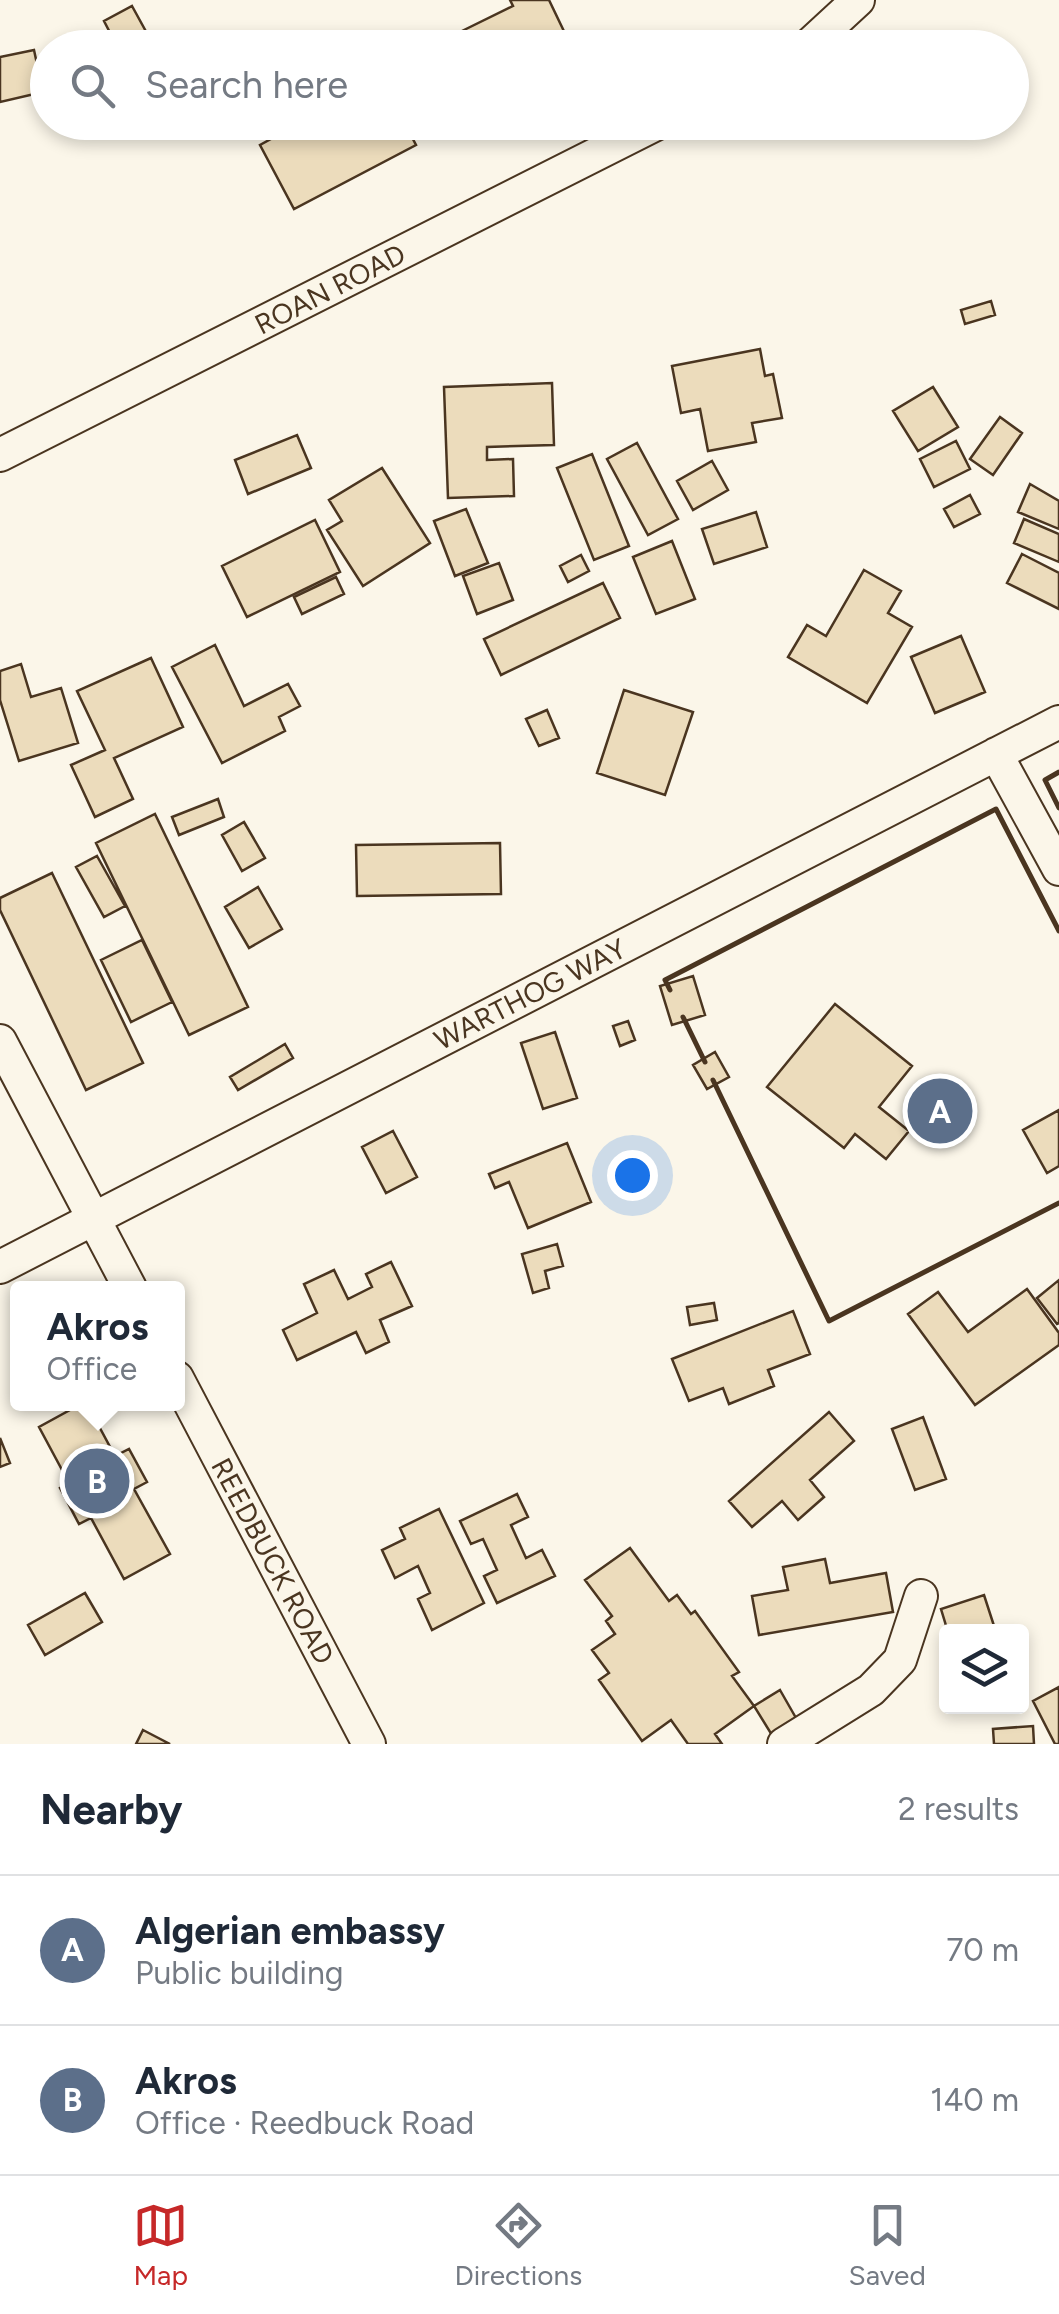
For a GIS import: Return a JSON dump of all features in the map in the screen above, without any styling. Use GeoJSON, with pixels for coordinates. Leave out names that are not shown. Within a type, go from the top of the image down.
{"type":"FeatureCollection","features":[{"type":"Feature","properties":{"kind":"street"},"geometry":{"type":"LineString","coordinates":[[826,30],[858,0]]}},
{"type":"Feature","properties":{"kind":"street","name":"ROAN ROAD"},"geometry":{"type":"LineString","coordinates":[[0,455],[624,140]]}},
{"type":"Feature","properties":{"kind":"street","name":"WARTHOG WAY"},"geometry":{"type":"LineString","coordinates":[[0,1266],[1059,722]]}},
{"type":"Feature","properties":{"kind":"street"},"geometry":{"type":"LineString","coordinates":[[996,754],[1059,869]]}},
{"type":"Feature","properties":{"kind":"street"},"geometry":{"type":"LineString","coordinates":[[0,1040],[126,1281]]}},
{"type":"Feature","properties":{"kind":"street","name":"REEDBUCK ROAD"},"geometry":{"type":"LineString","coordinates":[[185,1393],[369,1744]]}},
{"type":"Feature","properties":{"kind":"street"},"geometry":{"type":"LineString","coordinates":[[784,1744],[871,1690],[900,1660],[921,1596]]}},
{"type":"Feature","properties":{"kind":"building"},"geometry":{"type":"Polygon","coordinates":[[[510,0],[549,0],[563,30],[464,30],[513,6],[510,0]]]}},
{"type":"Feature","properties":{"kind":"building"},"geometry":{"type":"Polygon","coordinates":[[[132,6],[145,30],[109,30],[104,21],[132,6]]]}},
{"type":"Feature","properties":{"kind":"building"},"geometry":{"type":"Polygon","coordinates":[[[30,51],[30,95],[0,102],[0,57],[30,51]]]}},
{"type":"Feature","properties":{"kind":"building"},"geometry":{"type":"Polygon","coordinates":[[[269,140],[413,140],[416,145],[294,209],[260,145],[269,140]]]}},
{"type":"Feature","properties":{"kind":"building"},"geometry":{"type":"Polygon","coordinates":[[[991,301],[995,315],[965,324],[961,310],[991,301]]]}},
{"type":"Feature","properties":{"kind":"building"},"geometry":{"type":"Polygon","coordinates":[[[760,349],[765,376],[773,374],[782,418],[752,423],[756,442],[708,451],[700,409],[681,413],[672,366],[760,349]]]}},
{"type":"Feature","properties":{"kind":"building"},"geometry":{"type":"Polygon","coordinates":[[[552,383],[554,445],[487,447],[487,460],[513,459],[514,496],[448,498],[444,387],[552,383]]]}},
{"type":"Feature","properties":{"kind":"building"},"geometry":{"type":"Polygon","coordinates":[[[933,387],[958,427],[918,451],[893,411],[933,387]]]}},
{"type":"Feature","properties":{"kind":"building"},"geometry":{"type":"Polygon","coordinates":[[[1000,417],[1022,433],[993,475],[970,459],[1000,417]]]}},
{"type":"Feature","properties":{"kind":"building"},"geometry":{"type":"Polygon","coordinates":[[[297,435],[311,468],[248,494],[235,460],[297,435]]]}},
{"type":"Feature","properties":{"kind":"building"},"geometry":{"type":"Polygon","coordinates":[[[956,441],[970,469],[934,487],[920,459],[956,441]]]}},
{"type":"Feature","properties":{"kind":"building"},"geometry":{"type":"Polygon","coordinates":[[[637,443],[678,519],[648,535],[607,459],[637,443]]]}},
{"type":"Feature","properties":{"kind":"building"},"geometry":{"type":"Polygon","coordinates":[[[592,454],[629,546],[594,560],[557,468],[592,454]]]}},
{"type":"Feature","properties":{"kind":"building"},"geometry":{"type":"Polygon","coordinates":[[[712,461],[728,490],[693,510],[677,481],[712,461]]]}},
{"type":"Feature","properties":{"kind":"building"},"geometry":{"type":"Polygon","coordinates":[[[382,468],[430,543],[363,586],[327,530],[342,521],[329,500],[382,468]]]}},
{"type":"Feature","properties":{"kind":"building"},"geometry":{"type":"Polygon","coordinates":[[[1030,484],[1059,501],[1059,529],[1018,512],[1030,484]]]}},
{"type":"Feature","properties":{"kind":"building"},"geometry":{"type":"Polygon","coordinates":[[[970,495],[980,514],[954,527],[944,509],[970,495]]]}},
{"type":"Feature","properties":{"kind":"building"},"geometry":{"type":"Polygon","coordinates":[[[466,509],[488,563],[455,576],[434,521],[466,509]]]}},
{"type":"Feature","properties":{"kind":"building"},"geometry":{"type":"Polygon","coordinates":[[[756,512],[767,547],[714,564],[702,529],[756,512]]]}},
{"type":"Feature","properties":{"kind":"building"},"geometry":{"type":"Polygon","coordinates":[[[1024,519],[1059,534],[1059,562],[1014,543],[1024,519]]]}},
{"type":"Feature","properties":{"kind":"building"},"geometry":{"type":"Polygon","coordinates":[[[315,520],[340,572],[247,617],[222,566],[315,520]]]}},
{"type":"Feature","properties":{"kind":"building"},"geometry":{"type":"Polygon","coordinates":[[[672,541],[695,599],[656,614],[633,557],[672,541]]]}},
{"type":"Feature","properties":{"kind":"building"},"geometry":{"type":"Polygon","coordinates":[[[1022,554],[1059,573],[1059,609],[1007,583],[1022,554]]]}},
{"type":"Feature","properties":{"kind":"building"},"geometry":{"type":"Polygon","coordinates":[[[581,555],[589,571],[568,582],[560,566],[581,555]]]}},
{"type":"Feature","properties":{"kind":"building"},"geometry":{"type":"Polygon","coordinates":[[[499,563],[513,600],[477,614],[463,576],[499,563]]]}},
{"type":"Feature","properties":{"kind":"building"},"geometry":{"type":"Polygon","coordinates":[[[864,570],[901,591],[888,613],[912,627],[867,703],[788,657],[807,625],[826,636],[864,570]]]}},
{"type":"Feature","properties":{"kind":"building"},"geometry":{"type":"Polygon","coordinates":[[[336,577],[344,594],[302,614],[294,597],[336,577]]]}},
{"type":"Feature","properties":{"kind":"building"},"geometry":{"type":"Polygon","coordinates":[[[603,583],[620,618],[501,675],[484,639],[603,583]]]}},
{"type":"Feature","properties":{"kind":"building"},"geometry":{"type":"Polygon","coordinates":[[[961,636],[985,692],[935,713],[911,657],[961,636]]]}},
{"type":"Feature","properties":{"kind":"building"},"geometry":{"type":"Polygon","coordinates":[[[215,645],[244,706],[288,684],[300,706],[279,717],[285,731],[222,763],[172,667],[215,645]]]}},
{"type":"Feature","properties":{"kind":"building"},"geometry":{"type":"Polygon","coordinates":[[[151,658],[183,727],[114,758],[133,799],[95,817],[71,765],[105,750],[77,691],[151,658]]]}},
{"type":"Feature","properties":{"kind":"building"},"geometry":{"type":"Polygon","coordinates":[[[21,664],[31,697],[61,688],[78,743],[19,761],[0,700],[0,671],[21,664]]]}},
{"type":"Feature","properties":{"kind":"building"},"geometry":{"type":"Polygon","coordinates":[[[624,690],[693,712],[665,795],[597,773],[624,690]]]}},
{"type":"Feature","properties":{"kind":"building"},"geometry":{"type":"Polygon","coordinates":[[[547,710],[559,738],[539,746],[526,719],[547,710]]]}},
{"type":"Feature","properties":{"kind":"building"},"geometry":{"type":"Polygon","coordinates":[[[218,799],[224,817],[179,835],[172,817],[218,799]]]}},
{"type":"Feature","properties":{"kind":"building"},"geometry":{"type":"Polygon","coordinates":[[[155,814],[248,1007],[189,1035],[96,843],[155,814]]]}},
{"type":"Feature","properties":{"kind":"building"},"geometry":{"type":"Polygon","coordinates":[[[244,822],[265,858],[242,871],[222,835],[244,822]]]}},
{"type":"Feature","properties":{"kind":"building"},"geometry":{"type":"Polygon","coordinates":[[[500,843],[501,894],[357,896],[356,845],[500,843]]]}},
{"type":"Feature","properties":{"kind":"building"},"geometry":{"type":"Polygon","coordinates":[[[97,856],[125,906],[104,917],[76,867],[97,856]]]}},
{"type":"Feature","properties":{"kind":"building"},"geometry":{"type":"Polygon","coordinates":[[[52,873],[143,1063],[86,1090],[0,910],[0,898],[52,873]]]}},
{"type":"Feature","properties":{"kind":"building"},"geometry":{"type":"Polygon","coordinates":[[[258,887],[282,929],[249,948],[225,907],[258,887]]]}},
{"type":"Feature","properties":{"kind":"building"},"geometry":{"type":"Polygon","coordinates":[[[142,940],[172,1002],[131,1022],[101,960],[142,940]]]}},
{"type":"Feature","properties":{"kind":"building"},"geometry":{"type":"Polygon","coordinates":[[[693,976],[705,1015],[672,1025],[660,986],[693,976]]]}},
{"type":"Feature","properties":{"kind":"building"},"geometry":{"type":"Polygon","coordinates":[[[835,1004],[912,1066],[879,1107],[909,1131],[886,1159],[855,1134],[844,1148],[767,1087],[835,1004]]]}},
{"type":"Feature","properties":{"kind":"building"},"geometry":{"type":"Polygon","coordinates":[[[628,1021],[635,1040],[620,1046],[613,1026],[628,1021]]]}},
{"type":"Feature","properties":{"kind":"building"},"geometry":{"type":"Polygon","coordinates":[[[555,1032],[577,1098],[543,1109],[521,1043],[555,1032]]]}},
{"type":"Feature","properties":{"kind":"building"},"geometry":{"type":"Polygon","coordinates":[[[285,1044],[293,1058],[238,1090],[230,1077],[285,1044]]]}},
{"type":"Feature","properties":{"kind":"building"},"geometry":{"type":"Polygon","coordinates":[[[715,1052],[729,1077],[707,1089],[693,1065],[715,1052]]]}},
{"type":"Feature","properties":{"kind":"building"},"geometry":{"type":"Polygon","coordinates":[[[1059,1110],[1059,1166],[1047,1173],[1023,1130],[1059,1110]]]}},
{"type":"Feature","properties":{"kind":"building"},"geometry":{"type":"Polygon","coordinates":[[[393,1131],[417,1177],[386,1193],[362,1147],[393,1131]]]}},
{"type":"Feature","properties":{"kind":"building"},"geometry":{"type":"Polygon","coordinates":[[[567,1143],[591,1202],[528,1228],[509,1182],[495,1188],[489,1174],[567,1143]]]}},
{"type":"Feature","properties":{"kind":"building"},"geometry":{"type":"Polygon","coordinates":[[[557,1244],[563,1266],[545,1271],[549,1288],[533,1293],[522,1254],[557,1244]]]}},
{"type":"Feature","properties":{"kind":"building"},"geometry":{"type":"Polygon","coordinates":[[[391,1262],[412,1306],[380,1320],[389,1342],[366,1353],[356,1332],[297,1360],[283,1330],[317,1313],[304,1284],[334,1270],[348,1299],[372,1287],[366,1274],[391,1262]]]}},
{"type":"Feature","properties":{"kind":"building"},"geometry":{"type":"Polygon","coordinates":[[[1059,1280],[1059,1323],[1057,1324],[1037,1298],[1059,1280]]]}},
{"type":"Feature","properties":{"kind":"building"},"geometry":{"type":"Polygon","coordinates":[[[1027,1289],[1059,1333],[1059,1345],[975,1405],[908,1314],[938,1292],[968,1332],[1027,1289]]]}},
{"type":"Feature","properties":{"kind":"building"},"geometry":{"type":"Polygon","coordinates":[[[714,1303],[717,1320],[690,1325],[687,1307],[714,1303]]]}},
{"type":"Feature","properties":{"kind":"building"},"geometry":{"type":"Polygon","coordinates":[[[793,1311],[810,1354],[768,1370],[774,1386],[729,1404],[723,1388],[689,1401],[672,1359],[793,1311]]]}},
{"type":"Feature","properties":{"kind":"building"},"geometry":{"type":"Polygon","coordinates":[[[68,1411],[91,1411],[115,1456],[129,1449],[147,1482],[134,1489],[170,1554],[124,1579],[91,1518],[79,1524],[60,1488],[69,1483],[39,1427],[68,1411]]]}},
{"type":"Feature","properties":{"kind":"building"},"geometry":{"type":"Polygon","coordinates":[[[829,1412],[854,1441],[810,1480],[824,1497],[798,1520],[782,1501],[752,1527],[729,1501],[829,1412]]]}},
{"type":"Feature","properties":{"kind":"building"},"geometry":{"type":"Polygon","coordinates":[[[923,1417],[946,1479],[915,1490],[892,1429],[923,1417]]]}},
{"type":"Feature","properties":{"kind":"building"},"geometry":{"type":"Polygon","coordinates":[[[0,1438],[10,1463],[0,1467],[0,1438]]]}},
{"type":"Feature","properties":{"kind":"building"},"geometry":{"type":"Polygon","coordinates":[[[517,1494],[528,1517],[511,1525],[526,1558],[542,1550],[555,1576],[497,1603],[484,1576],[497,1570],[483,1539],[471,1544],[460,1521],[517,1494]]]}},
{"type":"Feature","properties":{"kind":"building"},"geometry":{"type":"Polygon","coordinates":[[[439,1509],[484,1603],[432,1630],[418,1599],[430,1593],[418,1566],[395,1578],[382,1550],[405,1539],[400,1528],[439,1509]]]}},
{"type":"Feature","properties":{"kind":"building"},"geometry":{"type":"Polygon","coordinates":[[[630,1548],[669,1601],[677,1595],[691,1614],[695,1611],[739,1672],[732,1676],[754,1706],[715,1734],[722,1744],[688,1744],[671,1720],[642,1741],[599,1680],[609,1673],[592,1650],[615,1634],[606,1621],[612,1616],[585,1580],[630,1548]]]}},
{"type":"Feature","properties":{"kind":"building"},"geometry":{"type":"Polygon","coordinates":[[[825,1559],[830,1583],[886,1573],[893,1612],[759,1635],[752,1596],[788,1590],[783,1567],[825,1559]]]}},
{"type":"Feature","properties":{"kind":"building"},"geometry":{"type":"Polygon","coordinates":[[[85,1593],[102,1622],[45,1655],[28,1625],[85,1593]]]}},
{"type":"Feature","properties":{"kind":"building"},"geometry":{"type":"Polygon","coordinates":[[[984,1595],[993,1624],[946,1624],[941,1609],[984,1595]]]}},
{"type":"Feature","properties":{"kind":"building"},"geometry":{"type":"Polygon","coordinates":[[[1059,1687],[1059,1744],[1055,1744],[1033,1701],[1059,1687]]]}},
{"type":"Feature","properties":{"kind":"building"},"geometry":{"type":"Polygon","coordinates":[[[780,1690],[800,1725],[775,1740],[754,1706],[780,1690]]]}},
{"type":"Feature","properties":{"kind":"building"},"geometry":{"type":"Polygon","coordinates":[[[1033,1726],[1034,1744],[994,1744],[993,1729],[1033,1726]]]}},
{"type":"Feature","properties":{"kind":"building"},"geometry":{"type":"Polygon","coordinates":[[[143,1730],[170,1744],[136,1744],[143,1730]]]}},
{"type":"Feature","properties":{"kind":"wall"},"geometry":{"type":"LineString","coordinates":[[1059,772],[1045,780],[1059,808]]}},
{"type":"Feature","properties":{"kind":"wall"},"geometry":{"type":"LineString","coordinates":[[670,990],[665,980],[996,809],[1059,931]]}},
{"type":"Feature","properties":{"kind":"wall"},"geometry":{"type":"LineString","coordinates":[[683,1017],[705,1062]]}},
{"type":"Feature","properties":{"kind":"wall"},"geometry":{"type":"LineString","coordinates":[[713,1080],[829,1321],[1059,1203]]}},
{"type":"Feature","properties":{"kind":"place","name":"Algerian embassy"},"geometry":{"type":"Point","coordinates":[940,1111]}},
{"type":"Feature","properties":{"kind":"place","name":"Akros"},"geometry":{"type":"Point","coordinates":[97,1481]}}]}
